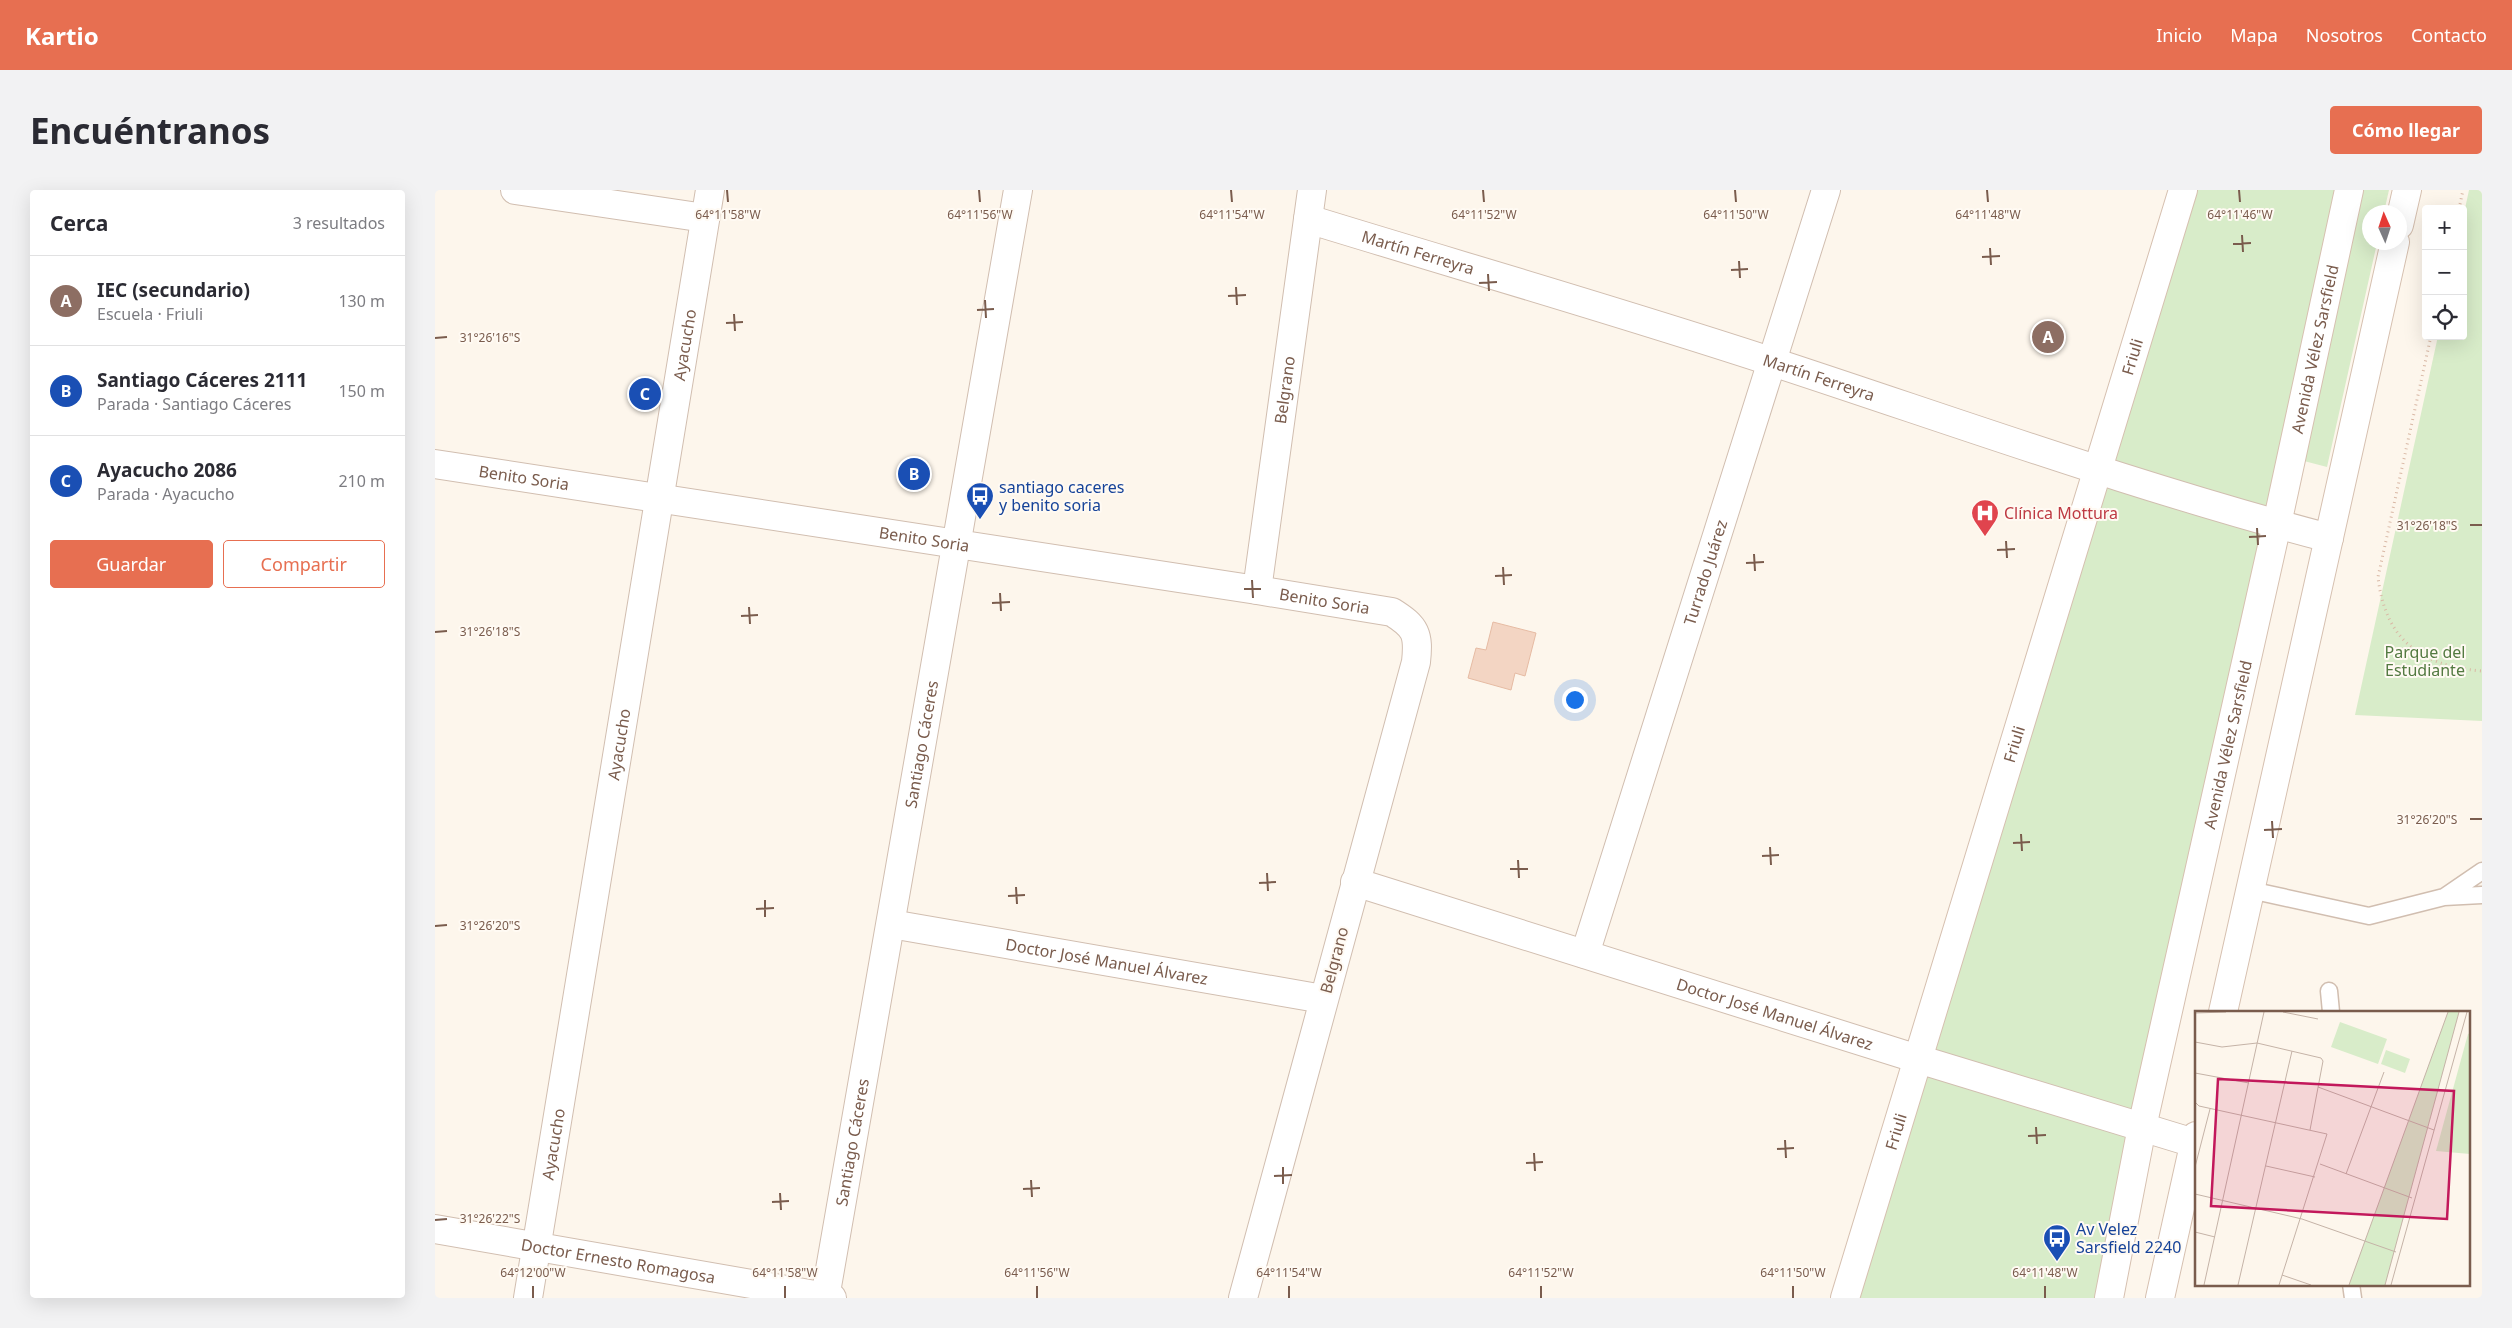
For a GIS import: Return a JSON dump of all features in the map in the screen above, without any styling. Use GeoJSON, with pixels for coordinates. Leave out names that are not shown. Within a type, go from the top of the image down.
{"type":"FeatureCollection","features":[{"type":"Feature","properties":{"kind":"street"},"geometry":{"type":"LineString","coordinates":[[515,190],[705,218]]}},
{"type":"Feature","properties":{"kind":"street","name":"Ayacucho"},"geometry":{"type":"LineString","coordinates":[[528,1298],[710,190]]}},
{"type":"Feature","properties":{"kind":"street","name":"Santiago Cáceres"},"geometry":{"type":"LineString","coordinates":[[827,1298],[1019,190]]}},
{"type":"Feature","properties":{"kind":"street","name":"Belgrano"},"geometry":{"type":"LineString","coordinates":[[1257,590],[1312,190]]}},
{"type":"Feature","properties":{"kind":"street","name":"Turrado Juárez"},"geometry":{"type":"LineString","coordinates":[[1585,954],[1826,190]]}},
{"type":"Feature","properties":{"kind":"street","name":"Friuli"},"geometry":{"type":"LineString","coordinates":[[1845,1298],[2183,190]]}},
{"type":"Feature","properties":{"kind":"street","name":"Avenida Vélez Sarsfield"},"geometry":{"type":"LineString","coordinates":[[2109,1298],[2142,1127],[2277,524],[2349,190]]}},
{"type":"Feature","properties":{"kind":"street"},"geometry":{"type":"LineString","coordinates":[[2404,205],[2407,190]]}},
{"type":"Feature","properties":{"kind":"street","name":"Martín Ferreyra"},"geometry":{"type":"LineString","coordinates":[[1308,219],[1771,361],[2098,468],[2277,524],[2329,538]]}},
{"type":"Feature","properties":{"kind":"street"},"geometry":{"type":"LineString","coordinates":[[2223,1011],[2393,250]]}},
{"type":"Feature","properties":{"kind":"street","name":"Benito Soria"},"geometry":{"type":"LineString","coordinates":[[435,464],[1392,612],[1410,624]]}},
{"type":"Feature","properties":{"kind":"street","name":"Belgrano"},"geometry":{"type":"LineString","coordinates":[[1243,1298],[1416,662],[1418,640],[1410,624]]}},
{"type":"Feature","properties":{"kind":"street","name":"Doctor José Manuel Álvarez"},"geometry":{"type":"LineString","coordinates":[[1355,882],[1918,1059],[2142,1127],[2195,1139]]}},
{"type":"Feature","properties":{"kind":"street","name":"Doctor José Manuel Álvarez"},"geometry":{"type":"LineString","coordinates":[[891,924],[1323,999]]}},
{"type":"Feature","properties":{"kind":"street"},"geometry":{"type":"LineString","coordinates":[[2160,1298],[2195,1139]]}},
{"type":"Feature","properties":{"kind":"street","name":"Doctor Ernesto Romagosa"},"geometry":{"type":"LineString","coordinates":[[435,1229],[827,1298]]}},
{"type":"Feature","properties":{"kind":"lane"},"geometry":{"type":"LineString","coordinates":[[2444,897],[2482,871]]}},
{"type":"Feature","properties":{"kind":"lane"},"geometry":{"type":"LineString","coordinates":[[2250,890],[2369,916],[2444,897],[2482,895]]}},
{"type":"Feature","properties":{"kind":"lane"},"geometry":{"type":"LineString","coordinates":[[2329,991],[2331,1011]]}},
{"type":"Feature","properties":{"kind":"path"},"geometry":{"type":"LineString","coordinates":[[2460,205],[2463,190]]}},
{"type":"Feature","properties":{"kind":"path"},"geometry":{"type":"LineString","coordinates":[[2430,340],[2378,577],[2380,593],[2401,640],[2431,662],[2482,671]]}},
{"type":"Feature","properties":{"kind":"green space"},"geometry":{"type":"Polygon","coordinates":[[[2183,190],[2349,190],[2109,1298],[1845,1298],[2183,190]]]}},
{"type":"Feature","properties":{"kind":"green space"},"geometry":{"type":"Polygon","coordinates":[[[2363,190],[2389,190],[2386,205],[2362,205],[2362,250],[2375,250],[2327,467],[2304,461],[2363,190]]]}},
{"type":"Feature","properties":{"kind":"green space","name":"Parque del Estudiante"},"geometry":{"type":"Polygon","coordinates":[[[2469,190],[2482,190],[2482,721],[2355,715],[2437,340],[2467,340],[2466,205],[2469,190]]]}},
{"type":"Feature","properties":{"kind":"building"},"geometry":{"type":"Polygon","coordinates":[[[1493,622],[1536,633],[1525,676],[1515,673],[1511,690],[1468,678],[1476,648],[1486,650],[1493,622]]]}},
{"type":"Feature","properties":{"kind":"place","name":"IEC (secundario)"},"geometry":{"type":"Point","coordinates":[2048,337]}},
{"type":"Feature","properties":{"kind":"place","name":"Ayacucho 2086"},"geometry":{"type":"Point","coordinates":[645,394]}},
{"type":"Feature","properties":{"kind":"place","name":"Santiago Cáceres 2111"},"geometry":{"type":"Point","coordinates":[914,474]}},
{"type":"Feature","properties":{"kind":"place","name":"santiago caceres y benito soria"},"geometry":{"type":"Point","coordinates":[980,520]}},
{"type":"Feature","properties":{"kind":"place","name":"Clínica Mottura"},"geometry":{"type":"Point","coordinates":[1985,537]}},
{"type":"Feature","properties":{"kind":"place","name":"Av Velez Sarsfield 2240"},"geometry":{"type":"Point","coordinates":[2057,1262]}}]}
